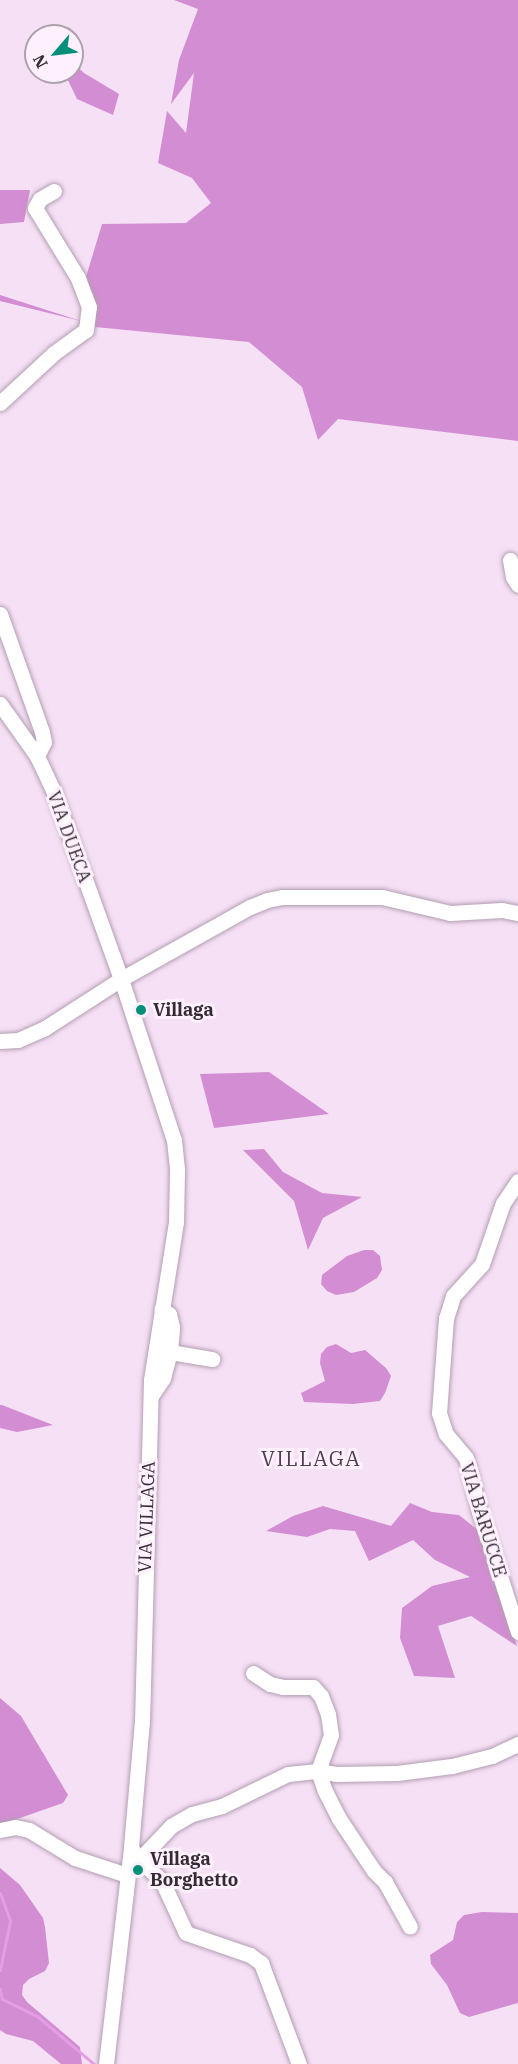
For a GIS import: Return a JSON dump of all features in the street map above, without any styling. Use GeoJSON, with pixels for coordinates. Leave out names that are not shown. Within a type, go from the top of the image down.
{"type":"FeatureCollection","features":[{"type":"Feature","properties":{"kind":"street"},"geometry":{"type":"LineString","coordinates":[[0,403],[54,353],[86,330],[88,307],[78,278],[35,208],[40,199],[54,191]]}},
{"type":"Feature","properties":{"kind":"street"},"geometry":{"type":"LineString","coordinates":[[510,560],[513,577],[518,585]]}},
{"type":"Feature","properties":{"kind":"street"},"geometry":{"type":"LineString","coordinates":[[0,614],[42,732],[44,742],[38,756]]}},
{"type":"Feature","properties":{"kind":"street","name":"VIA DUECA"},"geometry":{"type":"LineString","coordinates":[[0,704],[38,756],[121,979]]}},
{"type":"Feature","properties":{"kind":"street"},"geometry":{"type":"LineString","coordinates":[[0,1041],[18,1040],[45,1028],[121,979],[250,907],[282,897],[382,897],[450,913],[512,910],[518,913]]}},
{"type":"Feature","properties":{"kind":"street","name":"VIA VILLAGA"},"geometry":{"type":"LineString","coordinates":[[106,2063],[127,1875],[135,1854],[142,1721],[151,1396],[161,1309],[176,1222],[177,1171],[174,1140],[121,979]]}},
{"type":"Feature","properties":{"kind":"street","name":"VIA BARUCCE"},"geometry":{"type":"LineString","coordinates":[[518,1181],[503,1203],[482,1264],[453,1296],[446,1317],[439,1413],[446,1434],[466,1458],[479,1510],[518,1632]]}},
{"type":"Feature","properties":{"kind":"street"},"geometry":{"type":"LineString","coordinates":[[151,1396],[163,1378],[170,1352],[172,1327],[169,1314],[161,1309]]}},
{"type":"Feature","properties":{"kind":"street"},"geometry":{"type":"LineString","coordinates":[[170,1352],[212,1359]]}},
{"type":"Feature","properties":{"kind":"street"},"geometry":{"type":"LineString","coordinates":[[253,1673],[270,1684],[283,1687],[313,1687],[321,1696],[328,1714],[331,1735],[318,1771],[338,1817],[374,1871],[385,1882],[410,1927]]}},
{"type":"Feature","properties":{"kind":"street"},"geometry":{"type":"LineString","coordinates":[[299,2064],[261,1964],[250,1955],[186,1934],[162,1881],[135,1854],[171,1826],[192,1814],[222,1806],[288,1774],[318,1771],[336,1774],[397,1773],[430,1769],[492,1756],[518,1744]]}},
{"type":"Feature","properties":{"kind":"street"},"geometry":{"type":"LineString","coordinates":[[0,1830],[15,1827],[29,1830],[75,1858],[127,1875]]}},
{"type":"Feature","properties":{"kind":"shaded area"},"geometry":{"type":"Polygon","coordinates":[[[174,0],[518,0],[518,441],[338,419],[318,440],[302,387],[249,342],[95,327],[86,277],[102,224],[186,223],[211,203],[192,178],[158,163],[167,111],[186,133],[194,73],[171,104],[179,60],[198,9],[174,0]]]}},
{"type":"Feature","properties":{"kind":"shaded area"},"geometry":{"type":"Polygon","coordinates":[[[84,73],[119,94],[113,115],[77,99],[70,84],[84,84],[84,73]]]}},
{"type":"Feature","properties":{"kind":"shaded area"},"geometry":{"type":"Polygon","coordinates":[[[0,190],[30,190],[24,222],[0,224],[0,190]]]}},
{"type":"Feature","properties":{"kind":"shaded area"},"geometry":{"type":"Polygon","coordinates":[[[0,295],[81,321],[0,301],[0,295]]]}},
{"type":"Feature","properties":{"kind":"shaded area"},"geometry":{"type":"Polygon","coordinates":[[[269,1072],[329,1114],[214,1128],[200,1074],[269,1072]]]}},
{"type":"Feature","properties":{"kind":"shaded area"},"geometry":{"type":"Polygon","coordinates":[[[264,1149],[283,1172],[322,1193],[362,1197],[323,1218],[308,1250],[294,1201],[243,1150],[264,1149]]]}},
{"type":"Feature","properties":{"kind":"shaded area"},"geometry":{"type":"Polygon","coordinates":[[[364,1250],[373,1250],[380,1256],[382,1270],[377,1278],[354,1292],[336,1295],[327,1291],[321,1284],[322,1275],[347,1256],[364,1250]]]}},
{"type":"Feature","properties":{"kind":"shaded area"},"geometry":{"type":"Polygon","coordinates":[[[336,1344],[351,1353],[365,1350],[386,1368],[391,1376],[380,1401],[353,1404],[304,1402],[301,1393],[325,1381],[320,1363],[321,1354],[327,1347],[336,1344]]]}},
{"type":"Feature","properties":{"kind":"shaded area"},"geometry":{"type":"Polygon","coordinates":[[[0,1405],[53,1425],[17,1432],[0,1428],[0,1405]]]}},
{"type":"Feature","properties":{"kind":"shaded area"},"geometry":{"type":"Polygon","coordinates":[[[410,1503],[432,1512],[459,1515],[479,1531],[517,1646],[471,1616],[438,1626],[455,1678],[414,1676],[400,1638],[402,1608],[432,1586],[470,1577],[435,1560],[413,1540],[369,1561],[355,1531],[330,1529],[307,1537],[266,1531],[293,1516],[323,1506],[391,1526],[410,1503]]]}},
{"type":"Feature","properties":{"kind":"shaded area"},"geometry":{"type":"Polygon","coordinates":[[[0,1698],[21,1716],[68,1795],[63,1803],[0,1825],[0,1698]]]}},
{"type":"Feature","properties":{"kind":"shaded area"},"geometry":{"type":"Polygon","coordinates":[[[0,1868],[20,1885],[43,1918],[45,1927],[49,1963],[45,1971],[29,1979],[23,1985],[22,1995],[27,2002],[80,2047],[82,2064],[61,2064],[33,2041],[6,2034],[0,2030],[0,1868]]]}},
{"type":"Feature","properties":{"kind":"shaded area"},"geometry":{"type":"Polygon","coordinates":[[[482,1912],[518,1913],[518,2003],[469,2017],[460,2013],[447,1985],[431,1964],[430,1955],[453,1940],[457,1922],[464,1915],[482,1912]]]}},
{"type":"Feature","properties":{"kind":"waterway"},"geometry":{"type":"LineString","coordinates":[[0,1893],[10,1921],[0,1970]]}},
{"type":"Feature","properties":{"kind":"waterway"},"geometry":{"type":"LineString","coordinates":[[0,1989],[2,1999],[37,2016],[94,2064]]}},
{"type":"Feature","properties":{"kind":"place","name":"Villaga"},"geometry":{"type":"Point","coordinates":[141,1010]}},
{"type":"Feature","properties":{"kind":"place","name":"Villaga Borghetto"},"geometry":{"type":"Point","coordinates":[138,1870]}},
{"type":"Feature","properties":{"kind":"district","name":"VILLAGA"},"geometry":{"type":"Point","coordinates":[311,1458]}}]}
